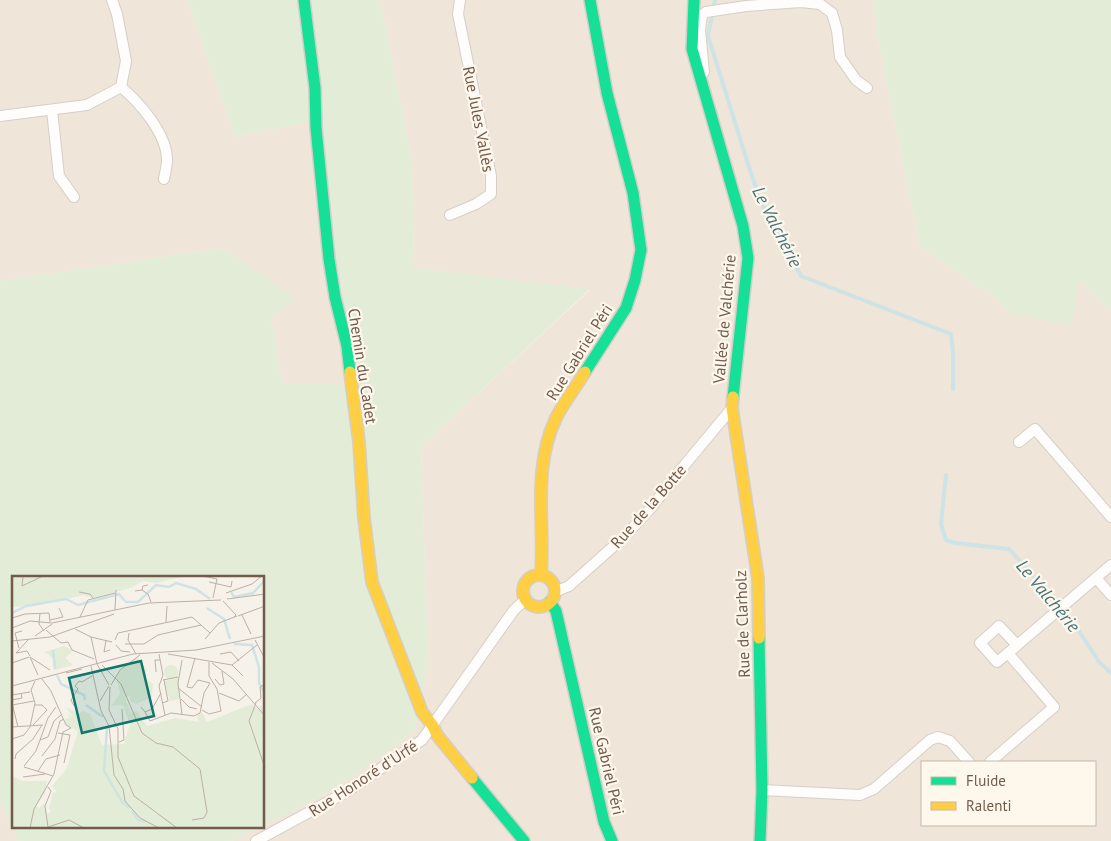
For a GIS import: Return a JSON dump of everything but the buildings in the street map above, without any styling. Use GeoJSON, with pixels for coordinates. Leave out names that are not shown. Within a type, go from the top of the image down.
{"type":"FeatureCollection","features":[{"type":"Feature","properties":{"kind":"street"},"geometry":{"type":"LineString","coordinates":[[112,0],[117,14],[126,61],[121,87]]}},
{"type":"Feature","properties":{"kind":"street","name":"Chemin du Cadet"},"geometry":{"type":"LineString","coordinates":[[304,0],[315,88],[316,128],[329,259],[335,297],[347,346],[359,442],[364,518],[372,582],[422,712],[433,726],[437,735],[524,841]]}},
{"type":"Feature","properties":{"kind":"street","name":"Rue Jules Vallès"},"geometry":{"type":"LineString","coordinates":[[450,215],[476,204],[491,194],[491,176],[458,14],[460,0]]}},
{"type":"Feature","properties":{"kind":"street","name":"Rue Gabriel Péri"},"geometry":{"type":"LineString","coordinates":[[541,575],[543,546],[540,481],[544,453],[556,418],[626,308],[635,280],[641,250],[633,192],[607,93],[590,0]]}},
{"type":"Feature","properties":{"kind":"street","name":"Vallée de Valchérie"},"geometry":{"type":"LineString","coordinates":[[694,0],[692,48],[743,226],[748,258],[732,408]]}},
{"type":"Feature","properties":{"kind":"street"},"geometry":{"type":"LineString","coordinates":[[706,93],[700,30],[702,15],[706,12],[720,10],[801,2],[820,4],[832,13],[837,30],[840,57],[856,80],[867,88]]}},
{"type":"Feature","properties":{"kind":"street"},"geometry":{"type":"LineString","coordinates":[[0,116],[87,105],[121,87]]}},
{"type":"Feature","properties":{"kind":"street"},"geometry":{"type":"LineString","coordinates":[[121,87],[134,98],[149,116],[161,139],[167,158],[164,179]]}},
{"type":"Feature","properties":{"kind":"street"},"geometry":{"type":"LineString","coordinates":[[52,110],[59,176],[74,196]]}},
{"type":"Feature","properties":{"kind":"street","name":"Rue de la Botte"},"geometry":{"type":"LineString","coordinates":[[552,597],[569,586],[624,537],[651,508],[732,408]]}},
{"type":"Feature","properties":{"kind":"street","name":"Rue de Clarholz"},"geometry":{"type":"LineString","coordinates":[[732,408],[758,578],[762,790],[760,841]]}},
{"type":"Feature","properties":{"kind":"street"},"geometry":{"type":"LineString","coordinates":[[1019,442],[1035,429],[1111,517]]}},
{"type":"Feature","properties":{"kind":"street"},"geometry":{"type":"LineString","coordinates":[[1016,645],[998,626],[980,642],[997,662],[1111,565]]}},
{"type":"Feature","properties":{"kind":"street"},"geometry":{"type":"LineString","coordinates":[[541,575],[549,579],[554,587],[552,597],[537,607],[528,603],[525,600],[523,591],[525,583],[532,577],[541,575]]}},
{"type":"Feature","properties":{"kind":"street"},"geometry":{"type":"LineString","coordinates":[[1096,578],[1111,596]]}},
{"type":"Feature","properties":{"kind":"street","name":"Rue Gabriel Péri"},"geometry":{"type":"LineString","coordinates":[[552,597],[604,822],[612,841]]}},
{"type":"Feature","properties":{"kind":"street","name":"Rue Honoré d'Urfé"},"geometry":{"type":"LineString","coordinates":[[256,841],[348,791],[422,740],[514,610],[525,600]]}},
{"type":"Feature","properties":{"kind":"street"},"geometry":{"type":"LineString","coordinates":[[991,761],[1054,707],[1008,653]]}},
{"type":"Feature","properties":{"kind":"street"},"geometry":{"type":"LineString","coordinates":[[762,790],[860,796],[874,789],[930,740],[938,737],[950,741],[968,761]]}},
{"type":"Feature","properties":{"kind":"shaded area"},"geometry":{"type":"Polygon","coordinates":[[[0,0],[188,0],[235,137],[312,121],[335,273],[361,385],[282,384],[271,318],[296,299],[223,248],[0,281],[0,0]]]}},
{"type":"Feature","properties":{"kind":"shaded area"},"geometry":{"type":"Polygon","coordinates":[[[380,0],[873,0],[878,39],[920,247],[994,297],[1011,314],[1079,280],[1111,311],[1111,841],[231,841],[257,828],[265,828],[265,824],[335,789],[415,730],[428,662],[421,446],[590,290],[414,268],[412,162],[380,0]]]}},
{"type":"Feature","properties":{"kind":"shaded area"},"geometry":{"type":"Polygon","coordinates":[[[0,802],[18,841],[0,841],[0,802]]]}},
{"type":"Feature","properties":{"kind":"green space"},"geometry":{"type":"Polygon","coordinates":[[[188,0],[380,0],[412,162],[414,268],[590,289],[421,446],[428,662],[415,730],[335,789],[265,824],[265,576],[12,576],[12,828],[0,802],[0,281],[223,248],[297,299],[271,318],[282,384],[360,384],[335,273],[312,121],[235,137],[188,0]]]}},
{"type":"Feature","properties":{"kind":"green space"},"geometry":{"type":"Polygon","coordinates":[[[873,0],[1111,0],[1111,311],[1079,280],[1072,325],[1011,314],[994,297],[920,247],[878,39],[873,0]]]}},
{"type":"Feature","properties":{"kind":"green space"},"geometry":{"type":"Polygon","coordinates":[[[12,828],[257,828],[231,841],[18,841],[12,828]]]}},
{"type":"Feature","properties":{"kind":"waterway","name":"Le Valchérie"},"geometry":{"type":"LineString","coordinates":[[715,0],[708,36],[760,200],[801,276],[951,334],[953,389]]}},
{"type":"Feature","properties":{"kind":"waterway","name":"Le Valchérie"},"geometry":{"type":"LineString","coordinates":[[946,475],[941,524],[946,540],[955,543],[1009,549],[1070,617],[1099,662],[1111,673]]}},
{"type":"Feature","properties":{"kind":"traffic: fast"},"geometry":{"type":"LineString","coordinates":[[304,0],[315,88],[316,128],[329,259],[335,297],[347,346],[350,372]]}},
{"type":"Feature","properties":{"kind":"traffic: fast"},"geometry":{"type":"LineString","coordinates":[[585,372],[626,308],[635,280],[641,250],[633,193],[607,93],[590,0]]}},
{"type":"Feature","properties":{"kind":"traffic: fast"},"geometry":{"type":"LineString","coordinates":[[694,0],[692,49],[743,226],[748,258],[733,397]]}},
{"type":"Feature","properties":{"kind":"traffic: fast"},"geometry":{"type":"LineString","coordinates":[[550,602],[556,611],[604,822],[612,841]]}},
{"type":"Feature","properties":{"kind":"traffic: fast"},"geometry":{"type":"LineString","coordinates":[[759,638],[762,790],[760,841]]}},
{"type":"Feature","properties":{"kind":"traffic: fast"},"geometry":{"type":"LineString","coordinates":[[472,778],[524,841]]}},
{"type":"Feature","properties":{"kind":"traffic: slow"},"geometry":{"type":"LineString","coordinates":[[350,372],[359,442],[364,518],[372,582],[422,712],[433,726],[437,735],[472,778]]}},
{"type":"Feature","properties":{"kind":"traffic: slow"},"geometry":{"type":"LineString","coordinates":[[541,575],[541,495],[544,456],[556,418],[585,372]]}},
{"type":"Feature","properties":{"kind":"traffic: slow"},"geometry":{"type":"LineString","coordinates":[[733,397],[732,408],[758,578],[759,638]]}},
{"type":"Feature","properties":{"kind":"traffic: slow"},"geometry":{"type":"LineString","coordinates":[[539,575],[545,576],[550,580],[554,585],[555,591],[554,597],[550,602],[545,606],[539,607],[533,606],[528,602],[524,597],[523,591],[524,585],[528,580],[533,576],[539,575]]}}]}
